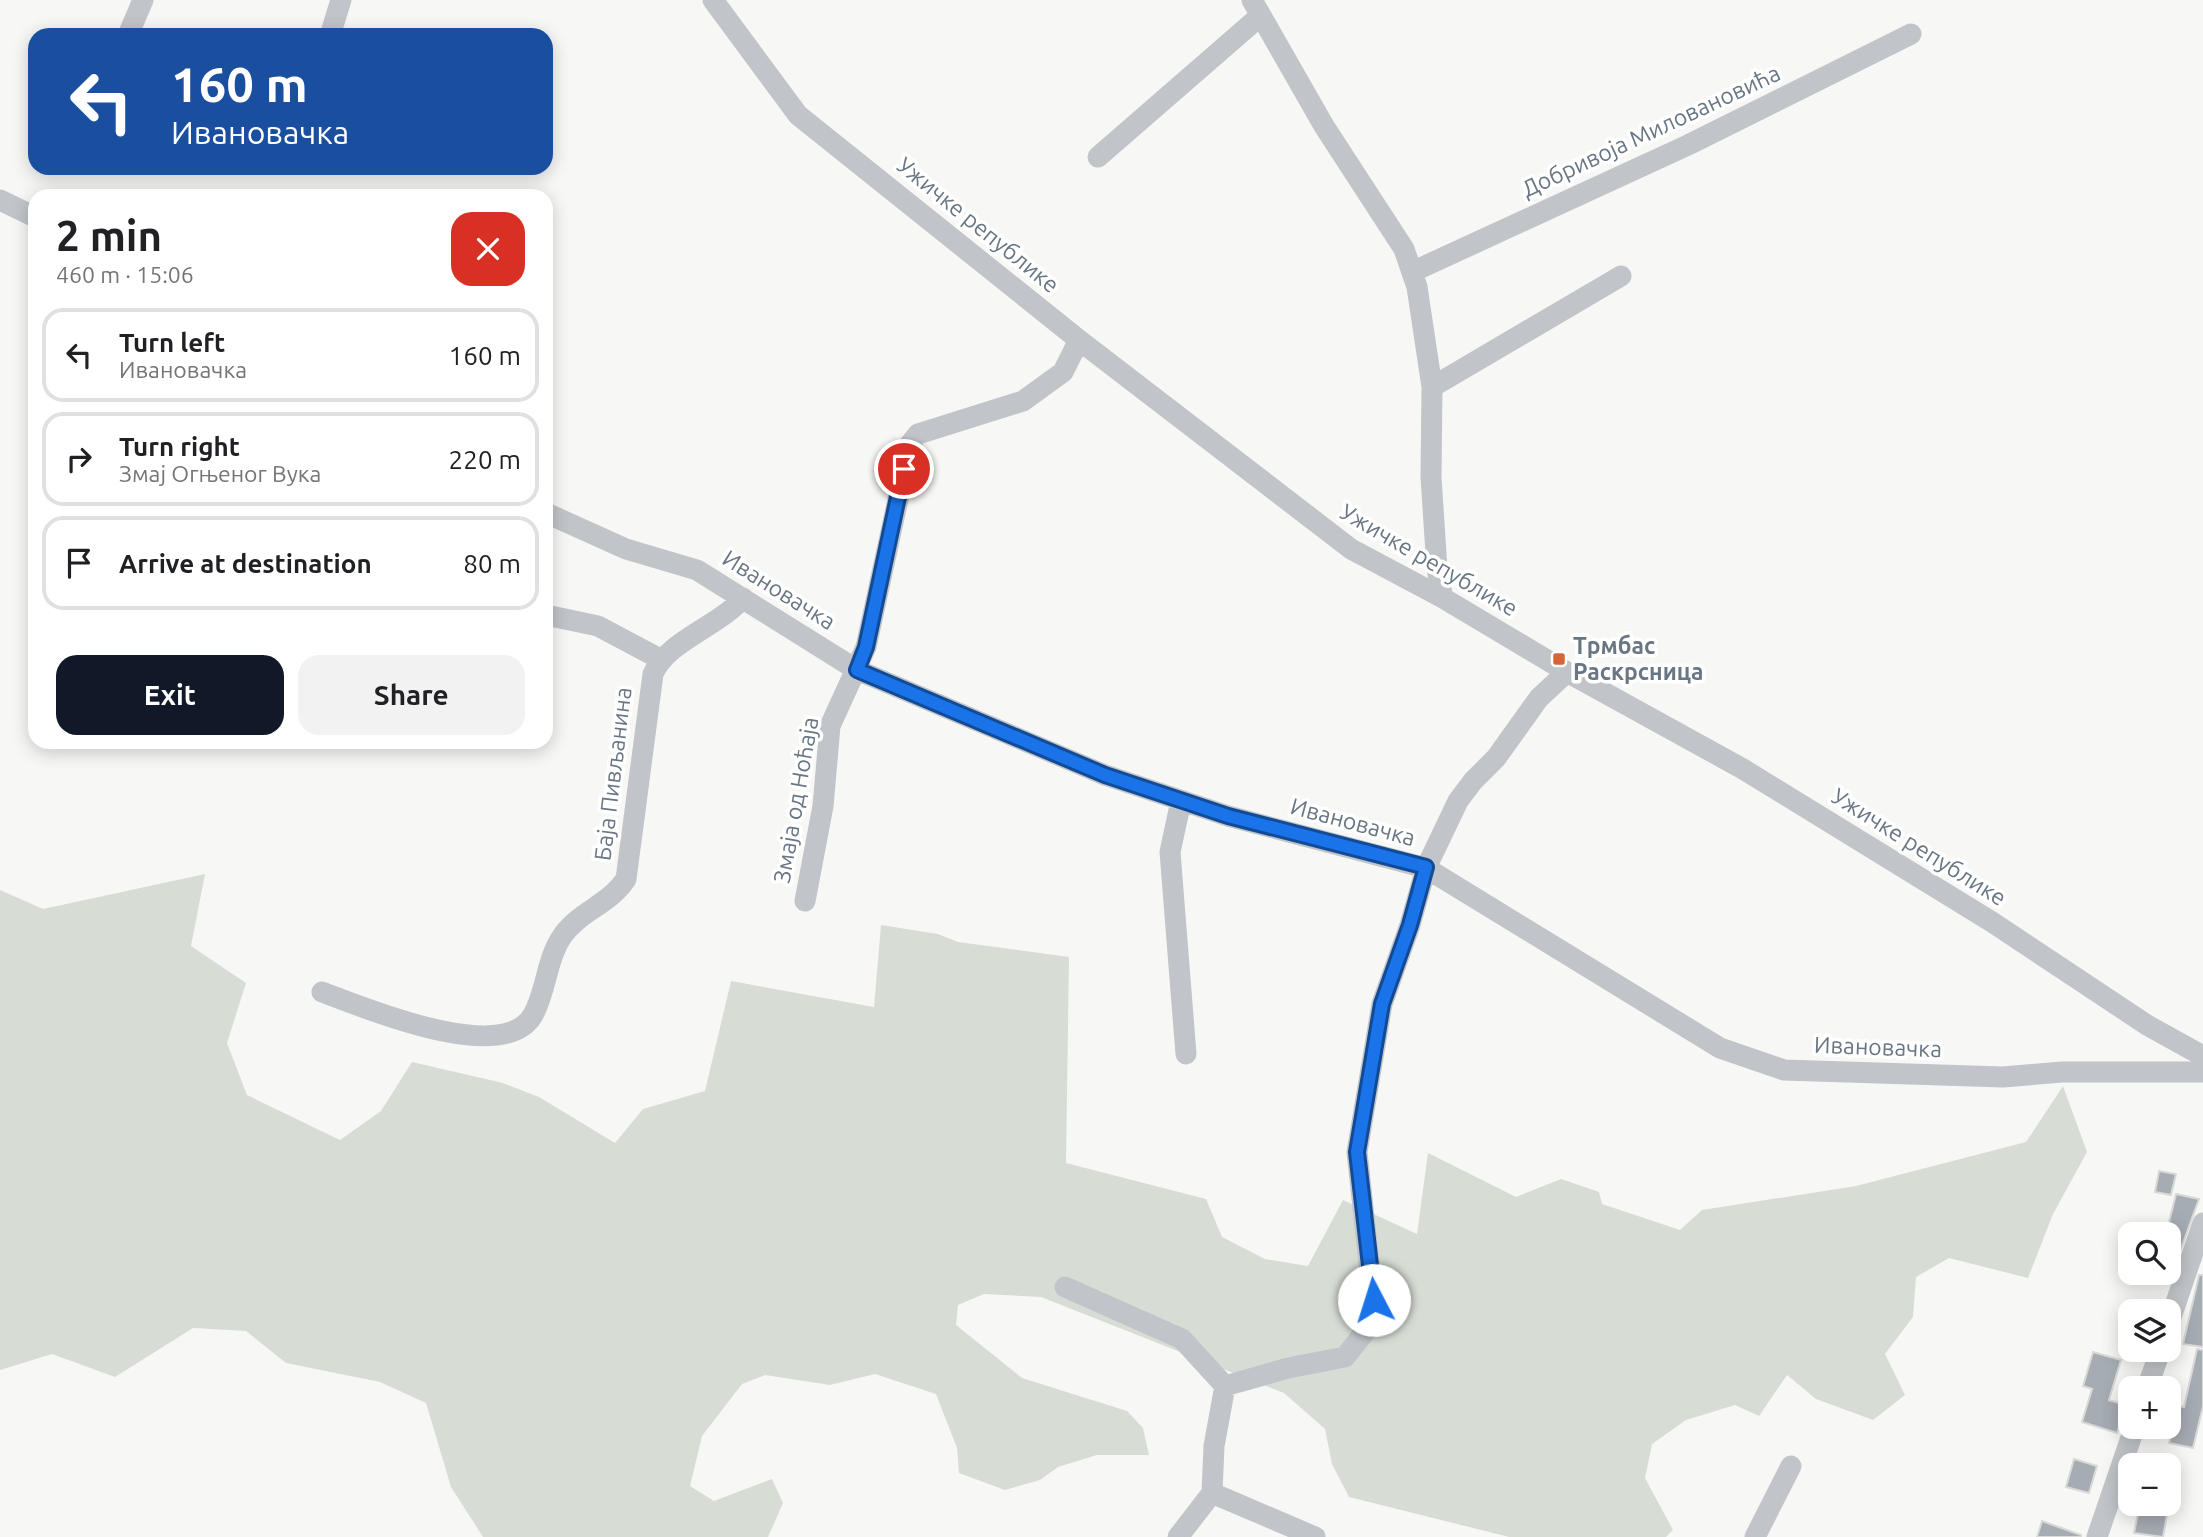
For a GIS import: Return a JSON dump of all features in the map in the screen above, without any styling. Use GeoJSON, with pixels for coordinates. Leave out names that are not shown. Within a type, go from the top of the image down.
{"type":"FeatureCollection","features":[{"type":"Feature","properties":{"kind":"street"},"geometry":{"type":"LineString","coordinates":[[131,28],[143,0]]}},
{"type":"Feature","properties":{"kind":"street"},"geometry":{"type":"LineString","coordinates":[[332,28],[341,0]]}},
{"type":"Feature","properties":{"kind":"street","name":"Ужичке републике"},"geometry":{"type":"LineString","coordinates":[[713,0],[798,116],[1079,340],[1334,537],[1391,572],[1443,598],[1567,672],[1755,777],[1992,922],[2147,1025],[2203,1056]]}},
{"type":"Feature","properties":{"kind":"street"},"geometry":{"type":"LineString","coordinates":[[1098,157],[1256,8],[1324,126],[1404,249],[1412,272],[1432,387],[1431,477],[1437,569],[1443,598]]}},
{"type":"Feature","properties":{"kind":"street","name":"Добривоја Миловановића"},"geometry":{"type":"LineString","coordinates":[[1412,272],[1688,145],[1911,34]]}},
{"type":"Feature","properties":{"kind":"street"},"geometry":{"type":"LineString","coordinates":[[0,200],[28,214]]}},
{"type":"Feature","properties":{"kind":"street"},"geometry":{"type":"LineString","coordinates":[[1432,387],[1621,276]]}},
{"type":"Feature","properties":{"kind":"street","name":"Змаја од Ноћаја"},"geometry":{"type":"LineString","coordinates":[[805,901],[823,806],[830,726],[866,647],[910,444],[918,434],[1023,401],[1063,372],[1079,340]]}},
{"type":"Feature","properties":{"kind":"street","name":"Ивановачка"},"geometry":{"type":"LineString","coordinates":[[553,516],[626,549],[697,570],[857,670],[1105,775],[1228,816],[1426,867],[1720,1048],[1784,1070],[2004,1077],[2062,1072],[2203,1072]]}},
{"type":"Feature","properties":{"kind":"street"},"geometry":{"type":"LineString","coordinates":[[553,616],[598,626],[660,659],[716,623],[743,598]]}},
{"type":"Feature","properties":{"kind":"street","name":"Баја Пивљанина"},"geometry":{"type":"LineString","coordinates":[[322,992],[377,1012],[457,1034],[486,1036],[524,1026],[538,1004],[553,954],[562,936],[578,918],[612,896],[626,879],[653,674],[660,659]]}},
{"type":"Feature","properties":{"kind":"street"},"geometry":{"type":"LineString","coordinates":[[1225,1386],[1288,1368],[1345,1357],[1375,1319],[1357,1152],[1382,1004],[1410,925],[1426,867],[1458,801],[1496,758],[1552,682],[1567,672]]}},
{"type":"Feature","properties":{"kind":"street"},"geometry":{"type":"LineString","coordinates":[[1181,801],[1170,852],[1186,1055]]}},
{"type":"Feature","properties":{"kind":"street"},"geometry":{"type":"LineString","coordinates":[[2177,1299],[2203,1223]]}},
{"type":"Feature","properties":{"kind":"street"},"geometry":{"type":"LineString","coordinates":[[1065,1287],[1182,1339],[1225,1386]]}},
{"type":"Feature","properties":{"kind":"street"},"geometry":{"type":"LineString","coordinates":[[1178,1537],[1212,1493],[1214,1447],[1225,1386]]}},
{"type":"Feature","properties":{"kind":"street"},"geometry":{"type":"LineString","coordinates":[[2097,1537],[2131,1439]]}},
{"type":"Feature","properties":{"kind":"street"},"geometry":{"type":"LineString","coordinates":[[1755,1537],[1791,1466]]}},
{"type":"Feature","properties":{"kind":"street"},"geometry":{"type":"LineString","coordinates":[[1212,1493],[1315,1537]]}},
{"type":"Feature","properties":{"kind":"shaded area"},"geometry":{"type":"Polygon","coordinates":[[[205,874],[191,946],[246,983],[227,1043],[247,1095],[340,1140],[381,1111],[412,1062],[503,1083],[539,1097],[615,1143],[643,1109],[705,1091],[731,981],[874,1007],[881,925],[938,934],[958,942],[1069,957],[1066,1163],[1206,1199],[1222,1237],[1265,1259],[1308,1266],[1343,1200],[1417,1234],[1428,1153],[1516,1197],[1561,1179],[1599,1192],[1602,1204],[1680,1230],[1702,1210],[1856,1186],[2026,1142],[2063,1086],[2087,1152],[2053,1214],[2028,1278],[1949,1258],[1916,1277],[1913,1317],[1885,1354],[1905,1395],[1873,1420],[1816,1399],[1787,1375],[1759,1416],[1735,1405],[1686,1420],[1652,1444],[1645,1478],[1673,1530],[1666,1537],[1509,1537],[1349,1497],[1332,1464],[1325,1429],[1284,1393],[1041,1297],[984,1294],[958,1305],[956,1325],[1022,1378],[1127,1411],[1143,1428],[1149,1455],[1097,1455],[1058,1467],[1040,1480],[1005,1490],[959,1473],[957,1448],[936,1394],[875,1374],[830,1385],[765,1375],[742,1384],[702,1436],[690,1486],[714,1501],[772,1479],[783,1503],[768,1537],[483,1537],[451,1487],[426,1403],[380,1382],[286,1363],[246,1331],[193,1328],[115,1377],[52,1354],[0,1370],[0,890],[43,909],[205,874]]]}},
{"type":"Feature","properties":{"kind":"building"},"geometry":{"type":"Polygon","coordinates":[[[2159,1171],[2176,1174],[2171,1195],[2155,1192],[2159,1171]]]}},
{"type":"Feature","properties":{"kind":"building"},"geometry":{"type":"Polygon","coordinates":[[[2176,1194],[2199,1199],[2181,1248],[2181,1222],[2169,1222],[2176,1194]]]}},
{"type":"Feature","properties":{"kind":"building"},"geometry":{"type":"Polygon","coordinates":[[[2199,1275],[2203,1275],[2203,1347],[2183,1344],[2199,1275]]]}},
{"type":"Feature","properties":{"kind":"building"},"geometry":{"type":"Polygon","coordinates":[[[2197,1349],[2203,1350],[2203,1406],[2193,1448],[2169,1443],[2170,1439],[2181,1439],[2181,1406],[2184,1407],[2197,1349]]]}},
{"type":"Feature","properties":{"kind":"building"},"geometry":{"type":"Polygon","coordinates":[[[2093,1352],[2120,1362],[2109,1400],[2118,1403],[2117,1433],[2082,1422],[2092,1389],[2083,1386],[2093,1352]]]}},
{"type":"Feature","properties":{"kind":"building"},"geometry":{"type":"Polygon","coordinates":[[[2074,1459],[2097,1466],[2089,1493],[2066,1487],[2074,1459]]]}},
{"type":"Feature","properties":{"kind":"building"},"geometry":{"type":"Polygon","coordinates":[[[2137,1516],[2167,1516],[2163,1537],[2134,1533],[2137,1516]]]}},
{"type":"Feature","properties":{"kind":"building"},"geometry":{"type":"Polygon","coordinates":[[[2042,1521],[2081,1535],[2081,1537],[2037,1537],[2042,1521]]]}},
{"type":"Feature","properties":{"kind":"place","name":"Трмбас Раскрсница"},"geometry":{"type":"Point","coordinates":[1559,659]}},
{"type":"Feature","properties":{"kind":"route"},"geometry":{"type":"LineString","coordinates":[[904,469],[866,647],[857,670],[1105,775],[1228,816],[1426,867],[1410,925],[1382,1004],[1357,1152],[1374,1300]]}}]}
